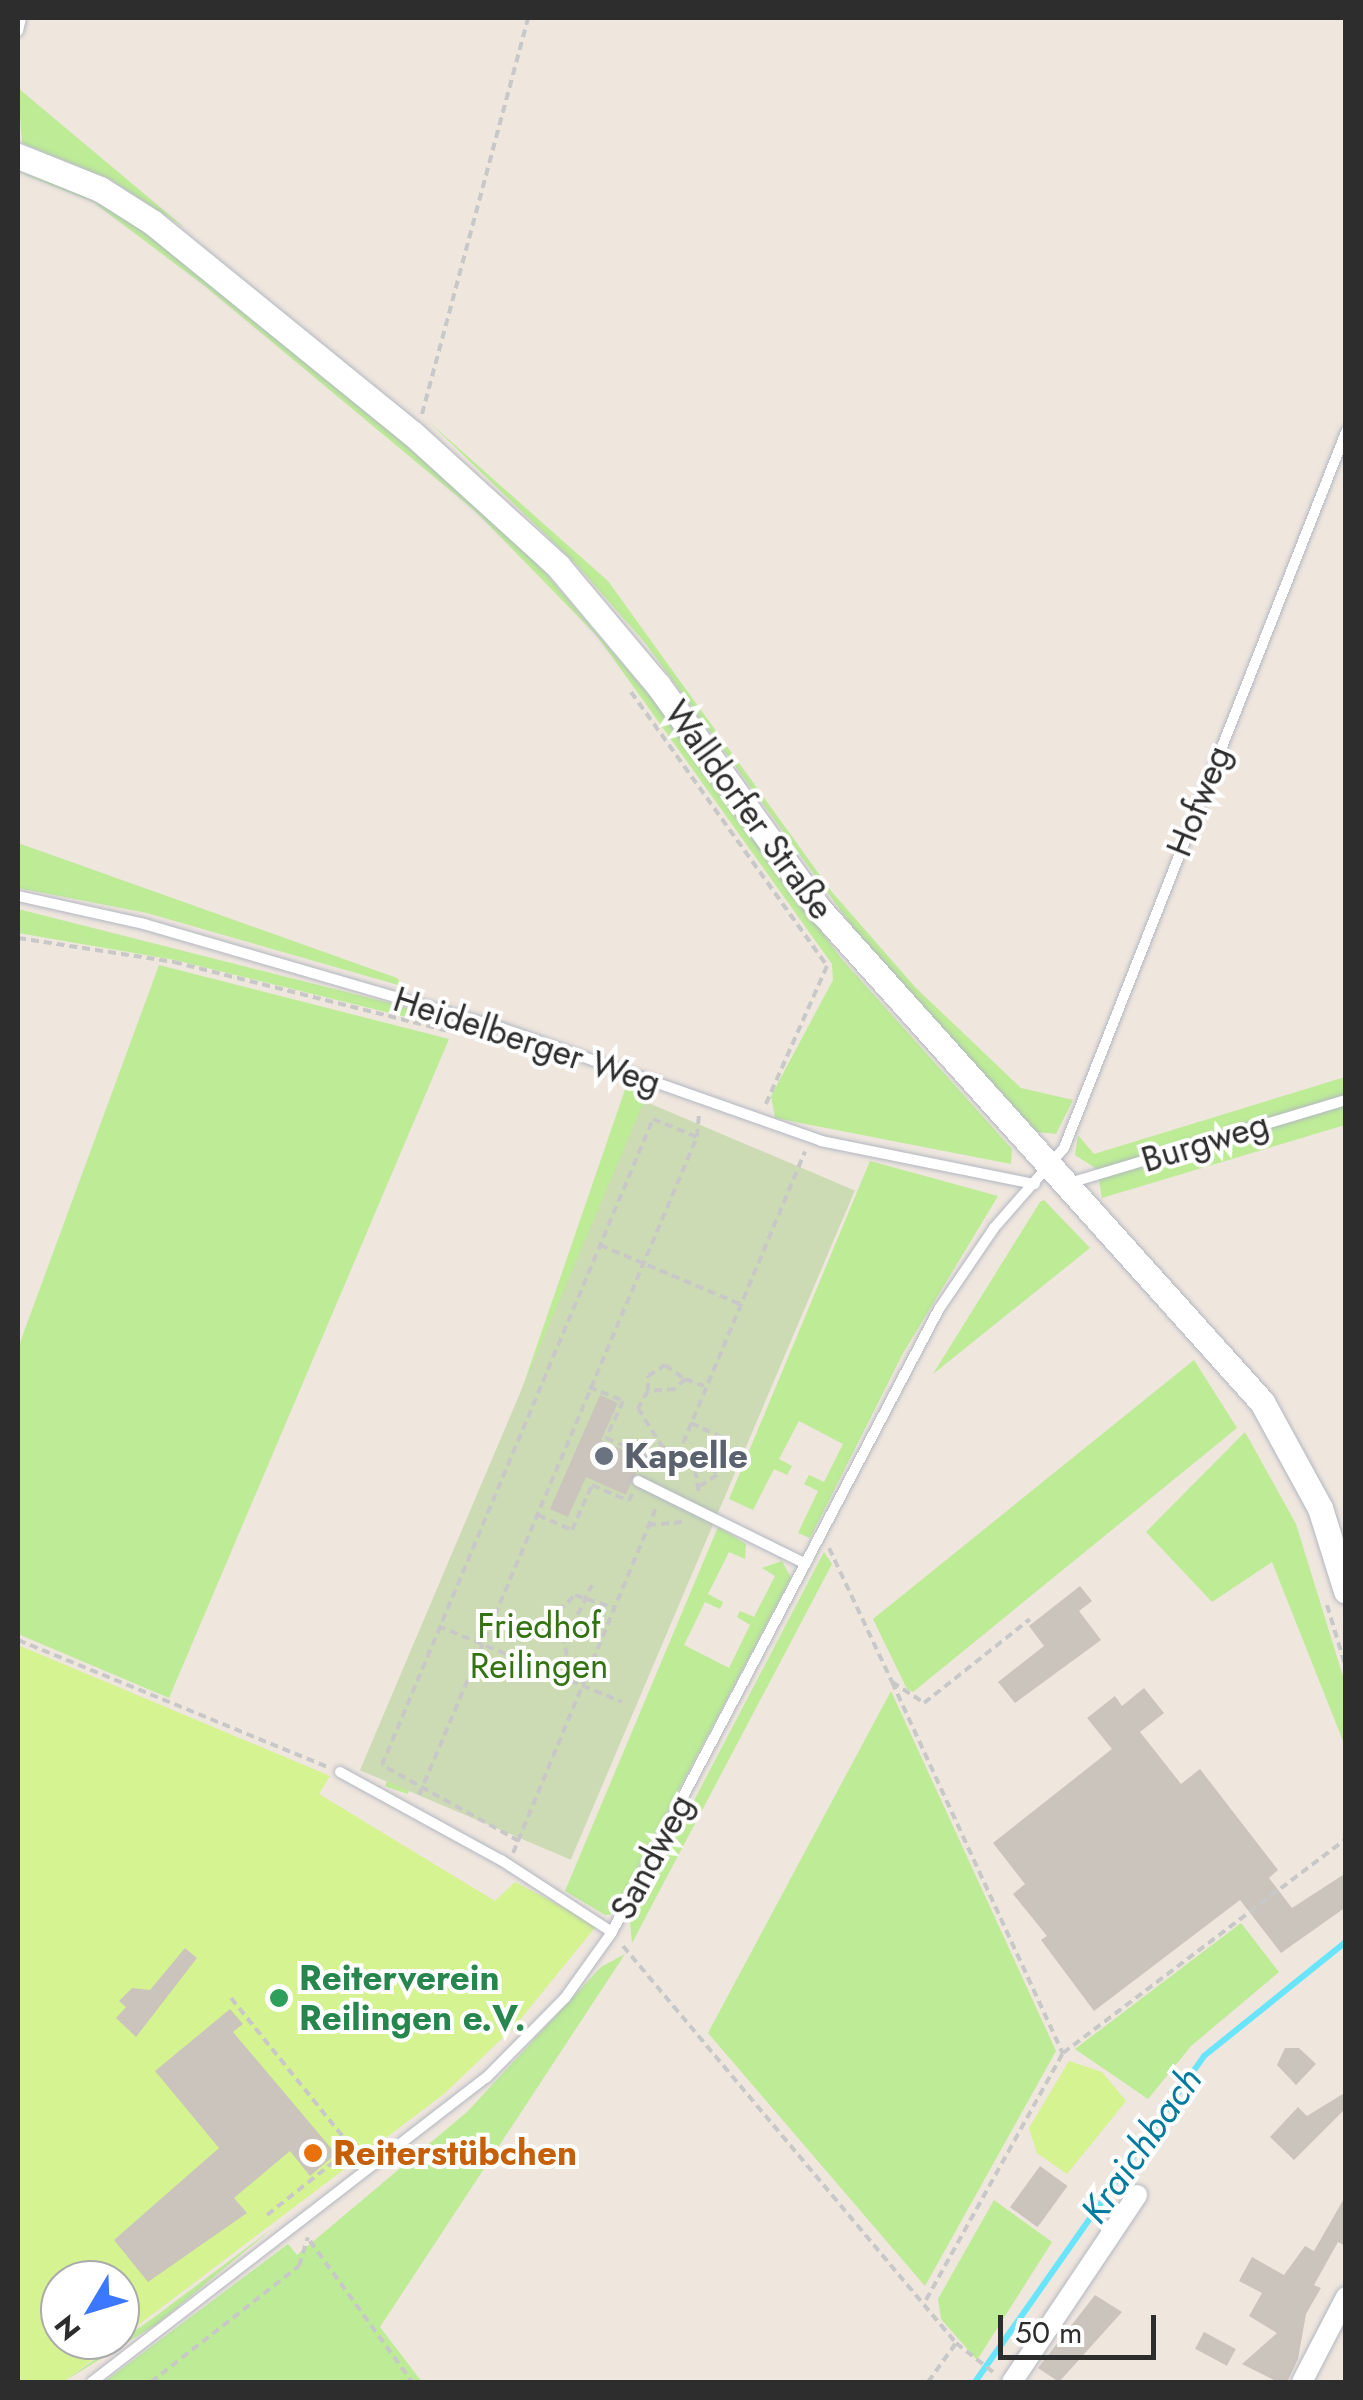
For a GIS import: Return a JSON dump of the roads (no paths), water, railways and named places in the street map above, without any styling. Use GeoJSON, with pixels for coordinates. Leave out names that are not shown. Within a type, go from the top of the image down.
{"type":"FeatureCollection","features":[{"type":"Feature","properties":{"kind":"street","name":"Walldorfer Straße"},"geometry":{"type":"LineString","coordinates":[[18,156],[100,189],[152,222],[413,434],[607,621],[819,909],[1050,1179],[1262,1402],[1320,1508],[1346,1592]]}},
{"type":"Feature","properties":{"kind":"street"},"geometry":{"type":"LineString","coordinates":[[1008,2381],[1136,2195]]}},
{"type":"Feature","properties":{"kind":"street"},"geometry":{"type":"LineString","coordinates":[[1302,2382],[1346,2297]]}},
{"type":"Feature","properties":{"kind":"lane"},"geometry":{"type":"LineString","coordinates":[[18,31],[21,18]]}},
{"type":"Feature","properties":{"kind":"lane","name":"Hofweg"},"geometry":{"type":"LineString","coordinates":[[1050,1179],[1346,432]]}},
{"type":"Feature","properties":{"kind":"lane","name":"Heidelberger Weg"},"geometry":{"type":"LineString","coordinates":[[18,896],[144,924],[482,1023],[822,1142],[1050,1179]]}},
{"type":"Feature","properties":{"kind":"lane","name":"Burgweg"},"geometry":{"type":"LineString","coordinates":[[1050,1179],[1346,1100]]}},
{"type":"Feature","properties":{"kind":"lane","name":"Sandweg"},"geometry":{"type":"LineString","coordinates":[[92,2382],[302,2223],[530,2037],[612,1932],[939,1309],[994,1228],[1050,1179]]}},
{"type":"Feature","properties":{"kind":"lane"},"geometry":{"type":"LineString","coordinates":[[638,1481],[806,1564]]}},
{"type":"Feature","properties":{"kind":"lane"},"geometry":{"type":"LineString","coordinates":[[340,1772],[501,1860],[612,1932]]}},
{"type":"Feature","properties":{"kind":"waterway","name":"Kraichbach"},"geometry":{"type":"LineString","coordinates":[[975,2382],[1204,2056],[1346,1942]]}},
{"type":"Feature","properties":{"kind":"place","name":"Kapelle"},"geometry":{"type":"Point","coordinates":[604,1456]}},
{"type":"Feature","properties":{"kind":"place","name":"Reiterverein Reilingen e.V."},"geometry":{"type":"Point","coordinates":[279,1998]}},
{"type":"Feature","properties":{"kind":"place","name":"Reiterstübchen"},"geometry":{"type":"Point","coordinates":[313,2153]}},
{"type":"Feature","properties":{"kind":"park label","name":"Friedhof Reilingen"},"geometry":{"type":"Point","coordinates":[539,1646]}}]}
